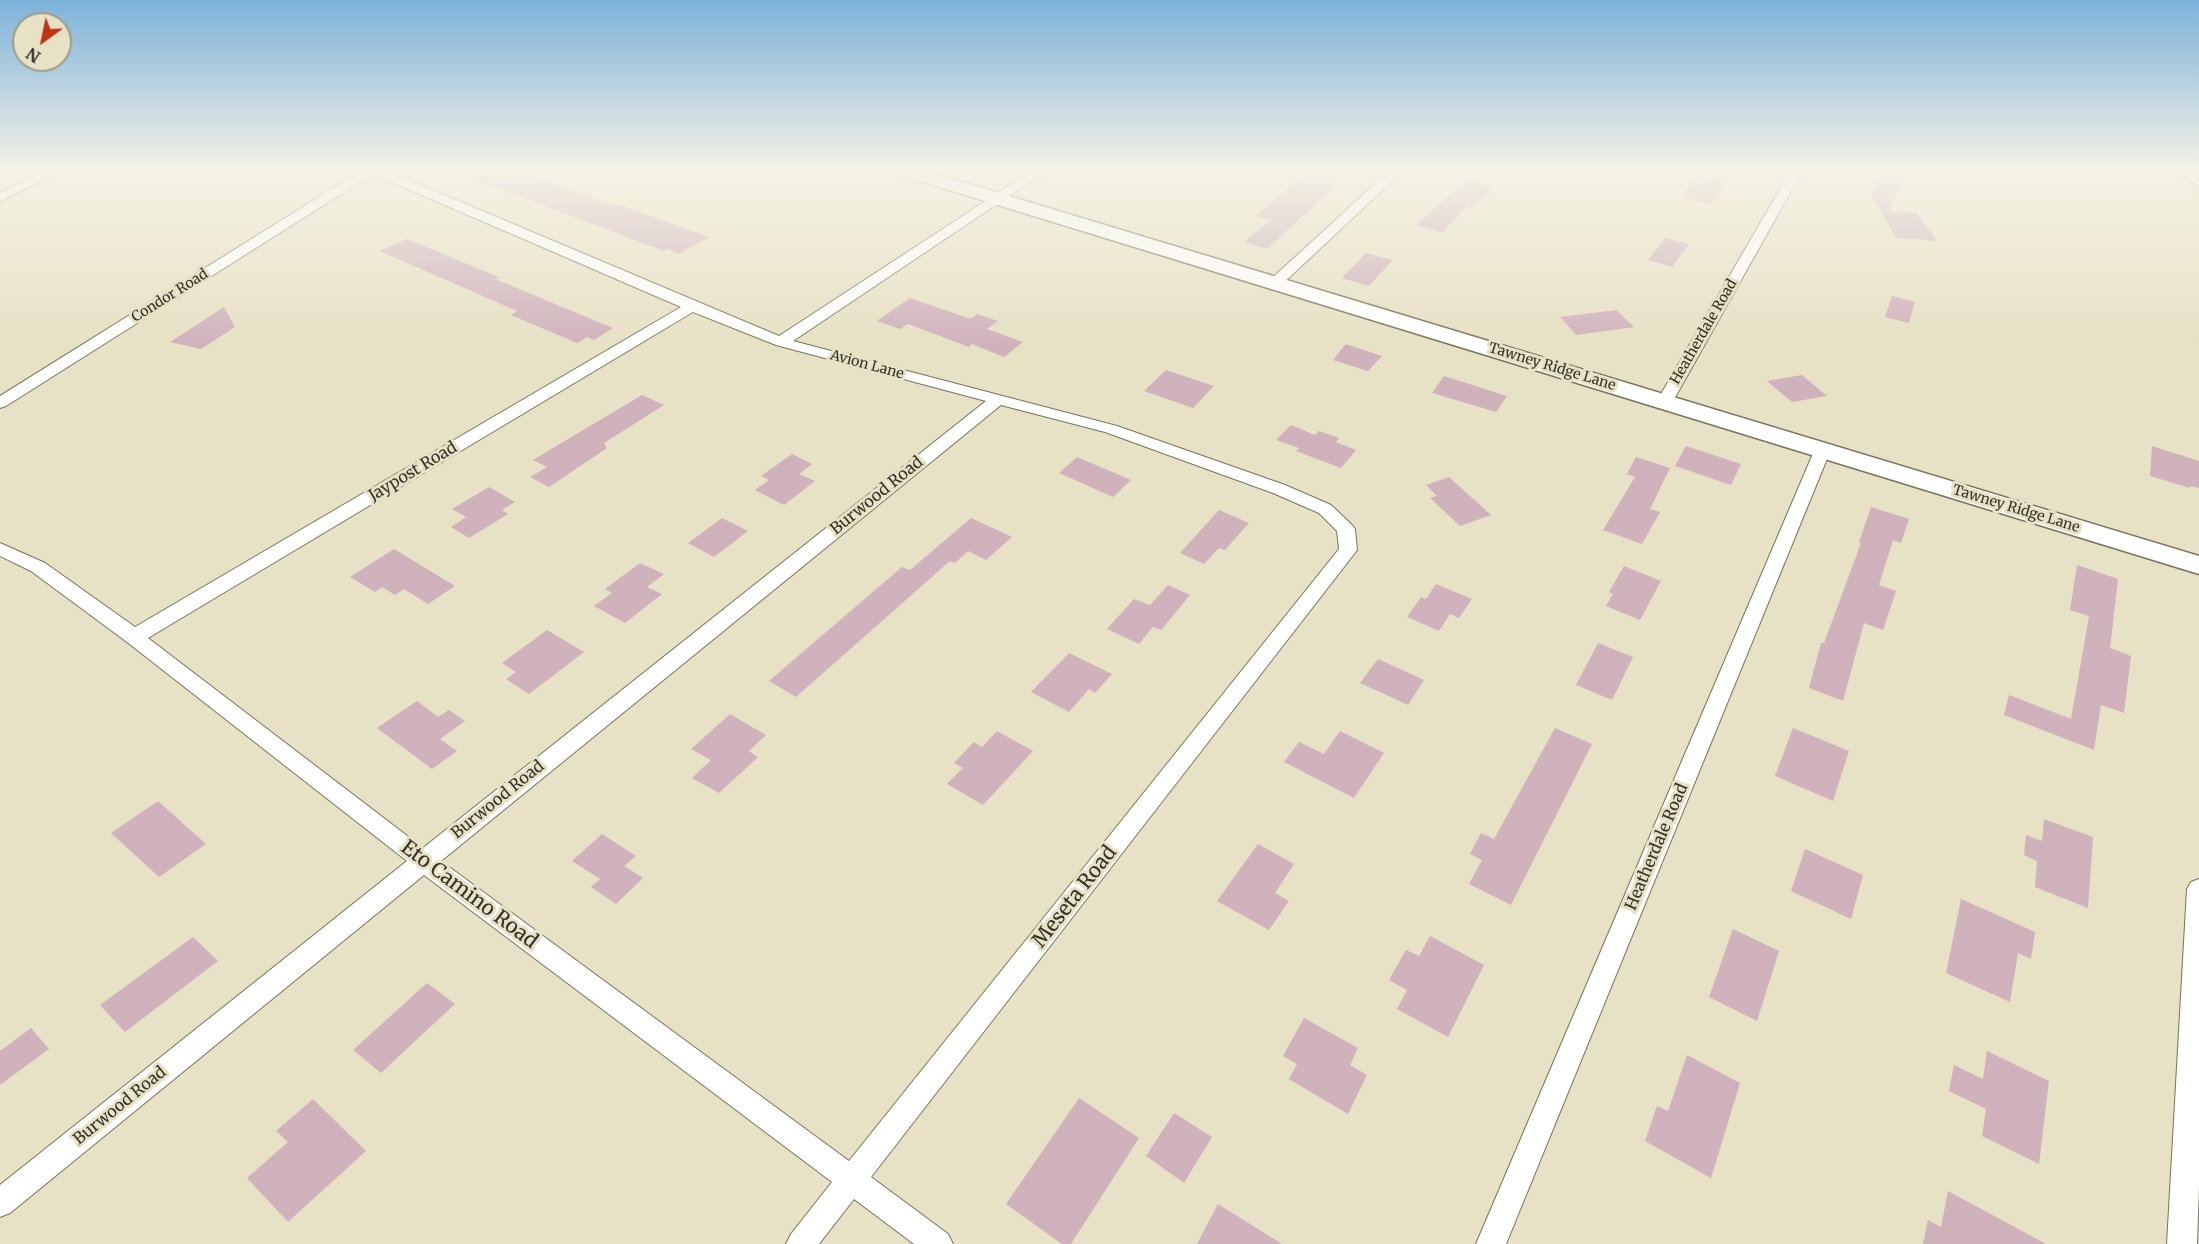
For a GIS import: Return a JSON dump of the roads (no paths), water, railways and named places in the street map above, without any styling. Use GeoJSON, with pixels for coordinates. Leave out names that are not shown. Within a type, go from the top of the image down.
{"type":"FeatureCollection","features":[{"type":"Feature","properties":{"kind":"street","name":"Condor Road"},"geometry":{"type":"LineString","coordinates":[[0,403],[280,228]]}},
{"type":"Feature","properties":{"kind":"street","name":"Avion Lane"},"geometry":{"type":"LineString","coordinates":[[508,228],[691,307],[781,342],[1111,429],[1307,501],[1325,509],[1346,530],[1348,550]]}},
{"type":"Feature","properties":{"kind":"street"},"geometry":{"type":"LineString","coordinates":[[781,342],[954,228]]}},
{"type":"Feature","properties":{"kind":"street","name":"Tawney Ridge Lane"},"geometry":{"type":"LineString","coordinates":[[1092,228],[2199,565]]}},
{"type":"Feature","properties":{"kind":"street"},"geometry":{"type":"LineString","coordinates":[[1274,284],[1335,228]]}},
{"type":"Feature","properties":{"kind":"street","name":"Heatherdale Road"},"geometry":{"type":"LineString","coordinates":[[1665,401],[1764,228]]}},
{"type":"Feature","properties":{"kind":"street","name":"Jaypost Road"},"geometry":{"type":"LineString","coordinates":[[134,637],[691,307]]}},
{"type":"Feature","properties":{"kind":"street","name":"Burwood Road"},"geometry":{"type":"LineString","coordinates":[[0,1203],[998,399]]}},
{"type":"Feature","properties":{"kind":"street","name":"Heatherdale Road"},"geometry":{"type":"LineString","coordinates":[[1491,1244],[1823,449]]}},
{"type":"Feature","properties":{"kind":"street","name":"Eto Camino Road"},"geometry":{"type":"LineString","coordinates":[[0,549],[38,567],[134,637],[423,861],[938,1244]]}},
{"type":"Feature","properties":{"kind":"street","name":"Meseta Road"},"geometry":{"type":"LineString","coordinates":[[801,1244],[1348,550]]}},
{"type":"Feature","properties":{"kind":"street"},"geometry":{"type":"LineString","coordinates":[[2182,1244],[2193,1142],[2199,889]]}}]}
